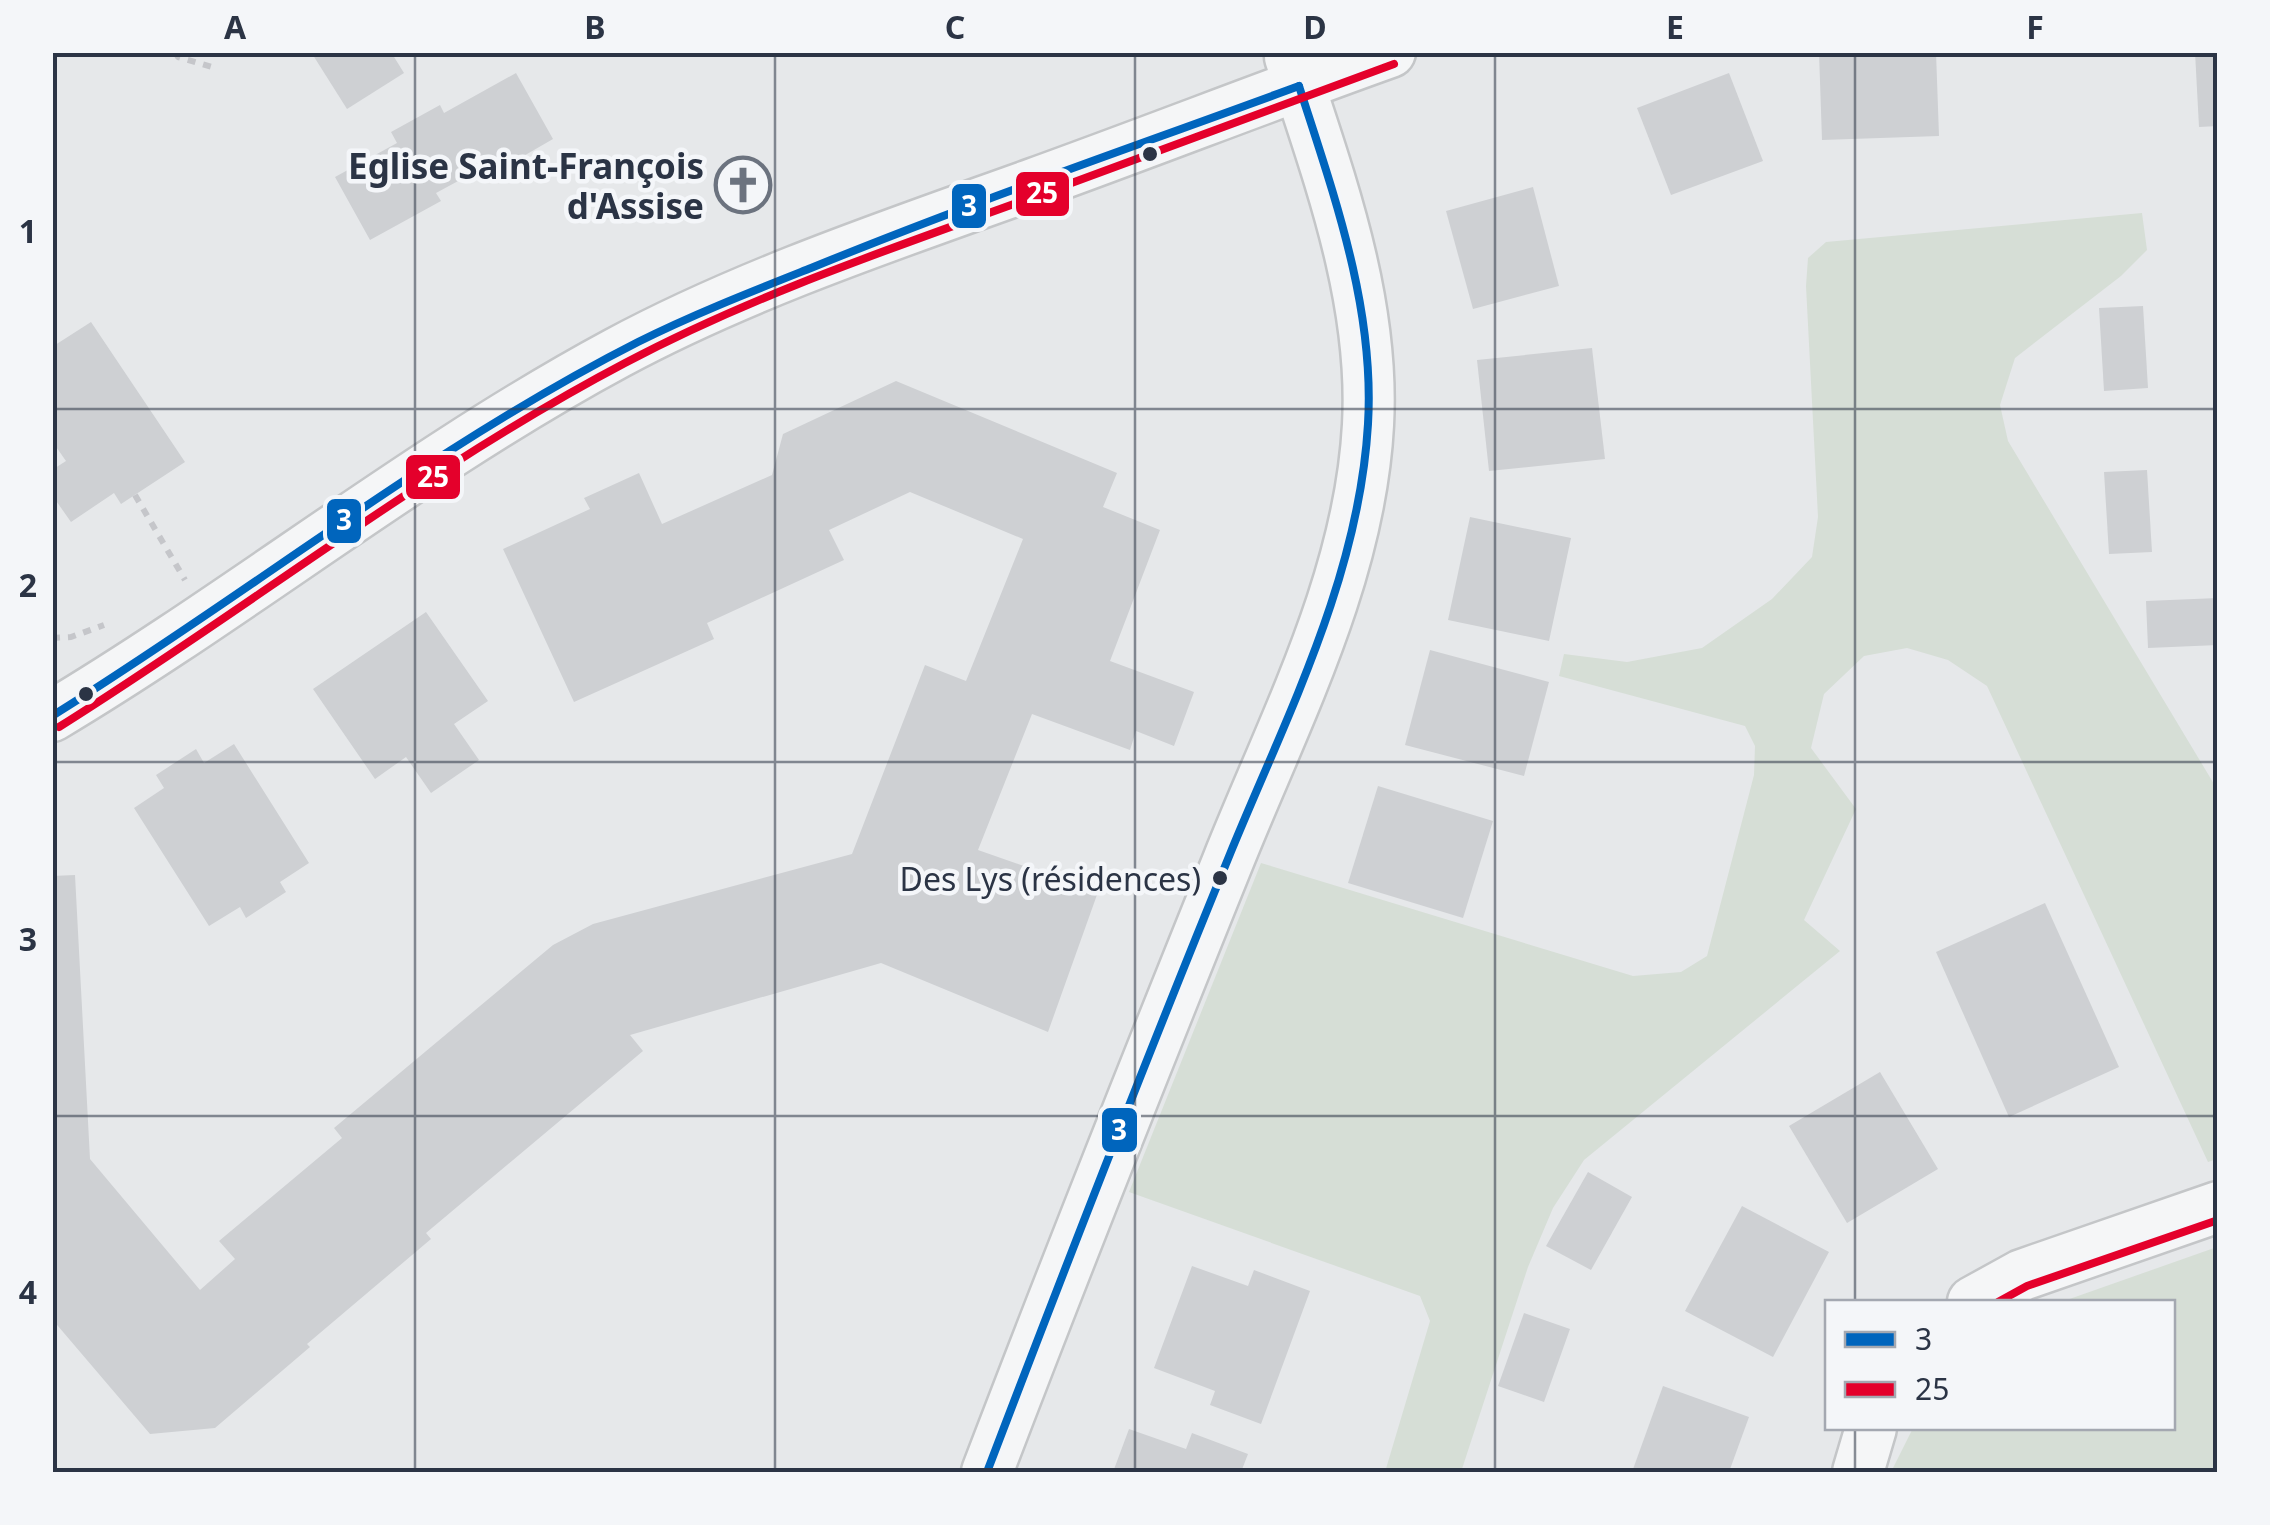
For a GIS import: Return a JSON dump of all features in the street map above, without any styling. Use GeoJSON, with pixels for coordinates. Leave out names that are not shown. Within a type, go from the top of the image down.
{"type":"FeatureCollection","features":[{"type":"Feature","properties":{"kind":"street"},"geometry":{"type":"LineString","coordinates":[[52,716],[209,617],[450,453],[621,350],[876,240],[1294,69],[1390,52]]}},
{"type":"Feature","properties":{"kind":"street"},"geometry":{"type":"LineString","coordinates":[[987,1472],[1058,1282],[1299,692],[1351,536],[1364,475],[1369,421],[1362,308],[1348,247],[1294,69]]}},
{"type":"Feature","properties":{"kind":"street"},"geometry":{"type":"LineString","coordinates":[[1977,1300],[2022,1275],[2218,1208]]}},
{"type":"Feature","properties":{"kind":"street"},"geometry":{"type":"LineString","coordinates":[[1858,1472],[1870,1430]]}},
{"type":"Feature","properties":{"kind":"path"},"geometry":{"type":"LineString","coordinates":[[174,52],[178,57],[215,68]]}},
{"type":"Feature","properties":{"kind":"path"},"geometry":{"type":"LineString","coordinates":[[134,495],[209,617]]}},
{"type":"Feature","properties":{"kind":"shaded area"},"geometry":{"type":"Polygon","coordinates":[[[2142,213],[2147,250],[2121,276],[2015,358],[2000,405],[2008,441],[2217,789],[2217,1159],[2208,1162],[1987,686],[1948,660],[1907,648],[1864,656],[1824,694],[1811,748],[1856,809],[1804,920],[1840,951],[1584,1160],[1553,1208],[1528,1267],[1461,1472],[1385,1472],[1430,1321],[1420,1296],[1129,1192],[1261,863],[1633,976],[1681,972],[1707,956],[1754,775],[1755,746],[1745,726],[1559,676],[1564,654],[1627,662],[1702,648],[1772,599],[1812,557],[1818,517],[1806,286],[1808,258],[1826,242],[2142,213]]]}},
{"type":"Feature","properties":{"kind":"shaded area"},"geometry":{"type":"Polygon","coordinates":[[[2217,1247],[2217,1472],[1891,1472],[1912,1430],[2175,1430],[2175,1300],[2067,1300],[2217,1247]]]}},
{"type":"Feature","properties":{"kind":"building"},"geometry":{"type":"Polygon","coordinates":[[[311,52],[391,52],[404,73],[347,109],[311,52]]]}},
{"type":"Feature","properties":{"kind":"building"},"geometry":{"type":"Polygon","coordinates":[[[1819,52],[1936,52],[1939,136],[1822,140],[1819,52]]]}},
{"type":"Feature","properties":{"kind":"building"},"geometry":{"type":"Polygon","coordinates":[[[2195,52],[2218,52],[2218,126],[2199,127],[2195,52]]]}},
{"type":"Feature","properties":{"kind":"building"},"geometry":{"type":"Polygon","coordinates":[[[516,73],[553,139],[489,176],[484,167],[436,193],[441,201],[370,240],[335,177],[397,143],[391,132],[440,105],[444,113],[516,73]]]}},
{"type":"Feature","properties":{"kind":"building"},"geometry":{"type":"Polygon","coordinates":[[[1729,73],[1763,161],[1671,195],[1637,108],[1729,73]]]}},
{"type":"Feature","properties":{"kind":"building"},"geometry":{"type":"Polygon","coordinates":[[[1533,187],[1559,286],[1473,309],[1446,211],[1533,187]]]}},
{"type":"Feature","properties":{"kind":"building"},"geometry":{"type":"Polygon","coordinates":[[[2143,306],[2148,388],[2104,391],[2099,308],[2143,306]]]}},
{"type":"Feature","properties":{"kind":"building"},"geometry":{"type":"Polygon","coordinates":[[[91,322],[185,462],[121,504],[114,493],[71,522],[52,495],[52,470],[66,461],[52,441],[52,347],[91,322]]]}},
{"type":"Feature","properties":{"kind":"building"},"geometry":{"type":"Polygon","coordinates":[[[1592,348],[1605,459],[1489,471],[1477,360],[1592,348]]]}},
{"type":"Feature","properties":{"kind":"building"},"geometry":{"type":"Polygon","coordinates":[[[896,381],[1117,473],[1103,507],[1160,530],[1110,661],[1194,692],[1174,746],[1136,731],[1130,750],[1032,714],[978,850],[1098,892],[1048,1032],[881,963],[630,1035],[643,1051],[426,1233],[431,1239],[215,1428],[150,1434],[52,1319],[52,876],[75,875],[90,1159],[200,1290],[235,1259],[219,1241],[342,1138],[334,1128],[553,945],[593,924],[852,854],[925,665],[966,681],[1023,539],[910,492],[829,530],[844,560],[707,623],[714,639],[574,702],[503,549],[590,509],[584,498],[639,473],[662,524],[772,475],[783,434],[896,381]]]}},
{"type":"Feature","properties":{"kind":"building"},"geometry":{"type":"Polygon","coordinates":[[[2147,470],[2152,552],[2109,554],[2104,472],[2147,470]]]}},
{"type":"Feature","properties":{"kind":"building"},"geometry":{"type":"Polygon","coordinates":[[[1470,517],[1571,538],[1549,641],[1448,620],[1470,517]]]}},
{"type":"Feature","properties":{"kind":"building"},"geometry":{"type":"Polygon","coordinates":[[[2218,598],[2218,645],[2148,648],[2146,601],[2218,598]]]}},
{"type":"Feature","properties":{"kind":"building"},"geometry":{"type":"Polygon","coordinates":[[[426,612],[488,701],[454,724],[479,760],[431,793],[406,757],[375,779],[313,689],[426,612]]]}},
{"type":"Feature","properties":{"kind":"building"},"geometry":{"type":"Polygon","coordinates":[[[1430,650],[1549,682],[1524,776],[1405,745],[1430,650]]]}},
{"type":"Feature","properties":{"kind":"building"},"geometry":{"type":"Polygon","coordinates":[[[234,744],[309,863],[280,882],[286,892],[246,918],[240,907],[209,926],[134,808],[164,788],[156,775],[196,749],[204,763],[234,744]]]}},
{"type":"Feature","properties":{"kind":"building"},"geometry":{"type":"Polygon","coordinates":[[[1378,786],[1493,821],[1463,918],[1348,883],[1378,786]]]}},
{"type":"Feature","properties":{"kind":"building"},"geometry":{"type":"Polygon","coordinates":[[[2045,903],[2119,1067],[2009,1117],[1936,952],[2045,903]]]}},
{"type":"Feature","properties":{"kind":"building"},"geometry":{"type":"Polygon","coordinates":[[[1880,1072],[1938,1169],[1847,1223],[1789,1126],[1880,1072]]]}},
{"type":"Feature","properties":{"kind":"building"},"geometry":{"type":"Polygon","coordinates":[[[1588,1172],[1632,1197],[1591,1270],[1546,1246],[1588,1172]]]}},
{"type":"Feature","properties":{"kind":"building"},"geometry":{"type":"Polygon","coordinates":[[[1742,1206],[1829,1252],[1773,1357],[1685,1311],[1742,1206]]]}},
{"type":"Feature","properties":{"kind":"building"},"geometry":{"type":"Polygon","coordinates":[[[1192,1266],[1248,1286],[1254,1270],[1310,1291],[1261,1424],[1210,1405],[1215,1391],[1154,1368],[1192,1266]]]}},
{"type":"Feature","properties":{"kind":"building"},"geometry":{"type":"Polygon","coordinates":[[[1524,1313],[1570,1329],[1544,1402],[1498,1386],[1524,1313]]]}},
{"type":"Feature","properties":{"kind":"building"},"geometry":{"type":"Polygon","coordinates":[[[1663,1386],[1749,1417],[1729,1472],[1632,1472],[1663,1386]]]}},
{"type":"Feature","properties":{"kind":"building"},"geometry":{"type":"Polygon","coordinates":[[[1129,1429],[1186,1449],[1192,1433],[1248,1454],[1241,1472],[1113,1472],[1129,1429]]]}},
{"type":"Feature","properties":{"kind":"transit line","name":"25"},"geometry":{"type":"LineString","coordinates":[[59,727],[480,447],[675,338],[829,272],[1394,64]]}},
{"type":"Feature","properties":{"kind":"transit line","name":"3"},"geometry":{"type":"LineString","coordinates":[[52,716],[414,474],[561,383],[638,342],[724,303],[932,220],[1299,86]]}},
{"type":"Feature","properties":{"kind":"transit line","name":"3"},"geometry":{"type":"LineString","coordinates":[[987,1472],[1168,1008],[1317,644],[1351,536],[1368,424],[1365,338],[1349,252],[1299,86]]}},
{"type":"Feature","properties":{"kind":"transit line","name":"25"},"geometry":{"type":"LineString","coordinates":[[2002,1300],[2027,1286],[2218,1220]]}},
{"type":"Feature","properties":{"kind":"place","name":"Eglise Saint-François d'Assise"},"geometry":{"type":"Point","coordinates":[743,185]}},
{"type":"Feature","properties":{"kind":"place","name":"Des Lys (résidences)"},"geometry":{"type":"Point","coordinates":[1220,878]}}]}
